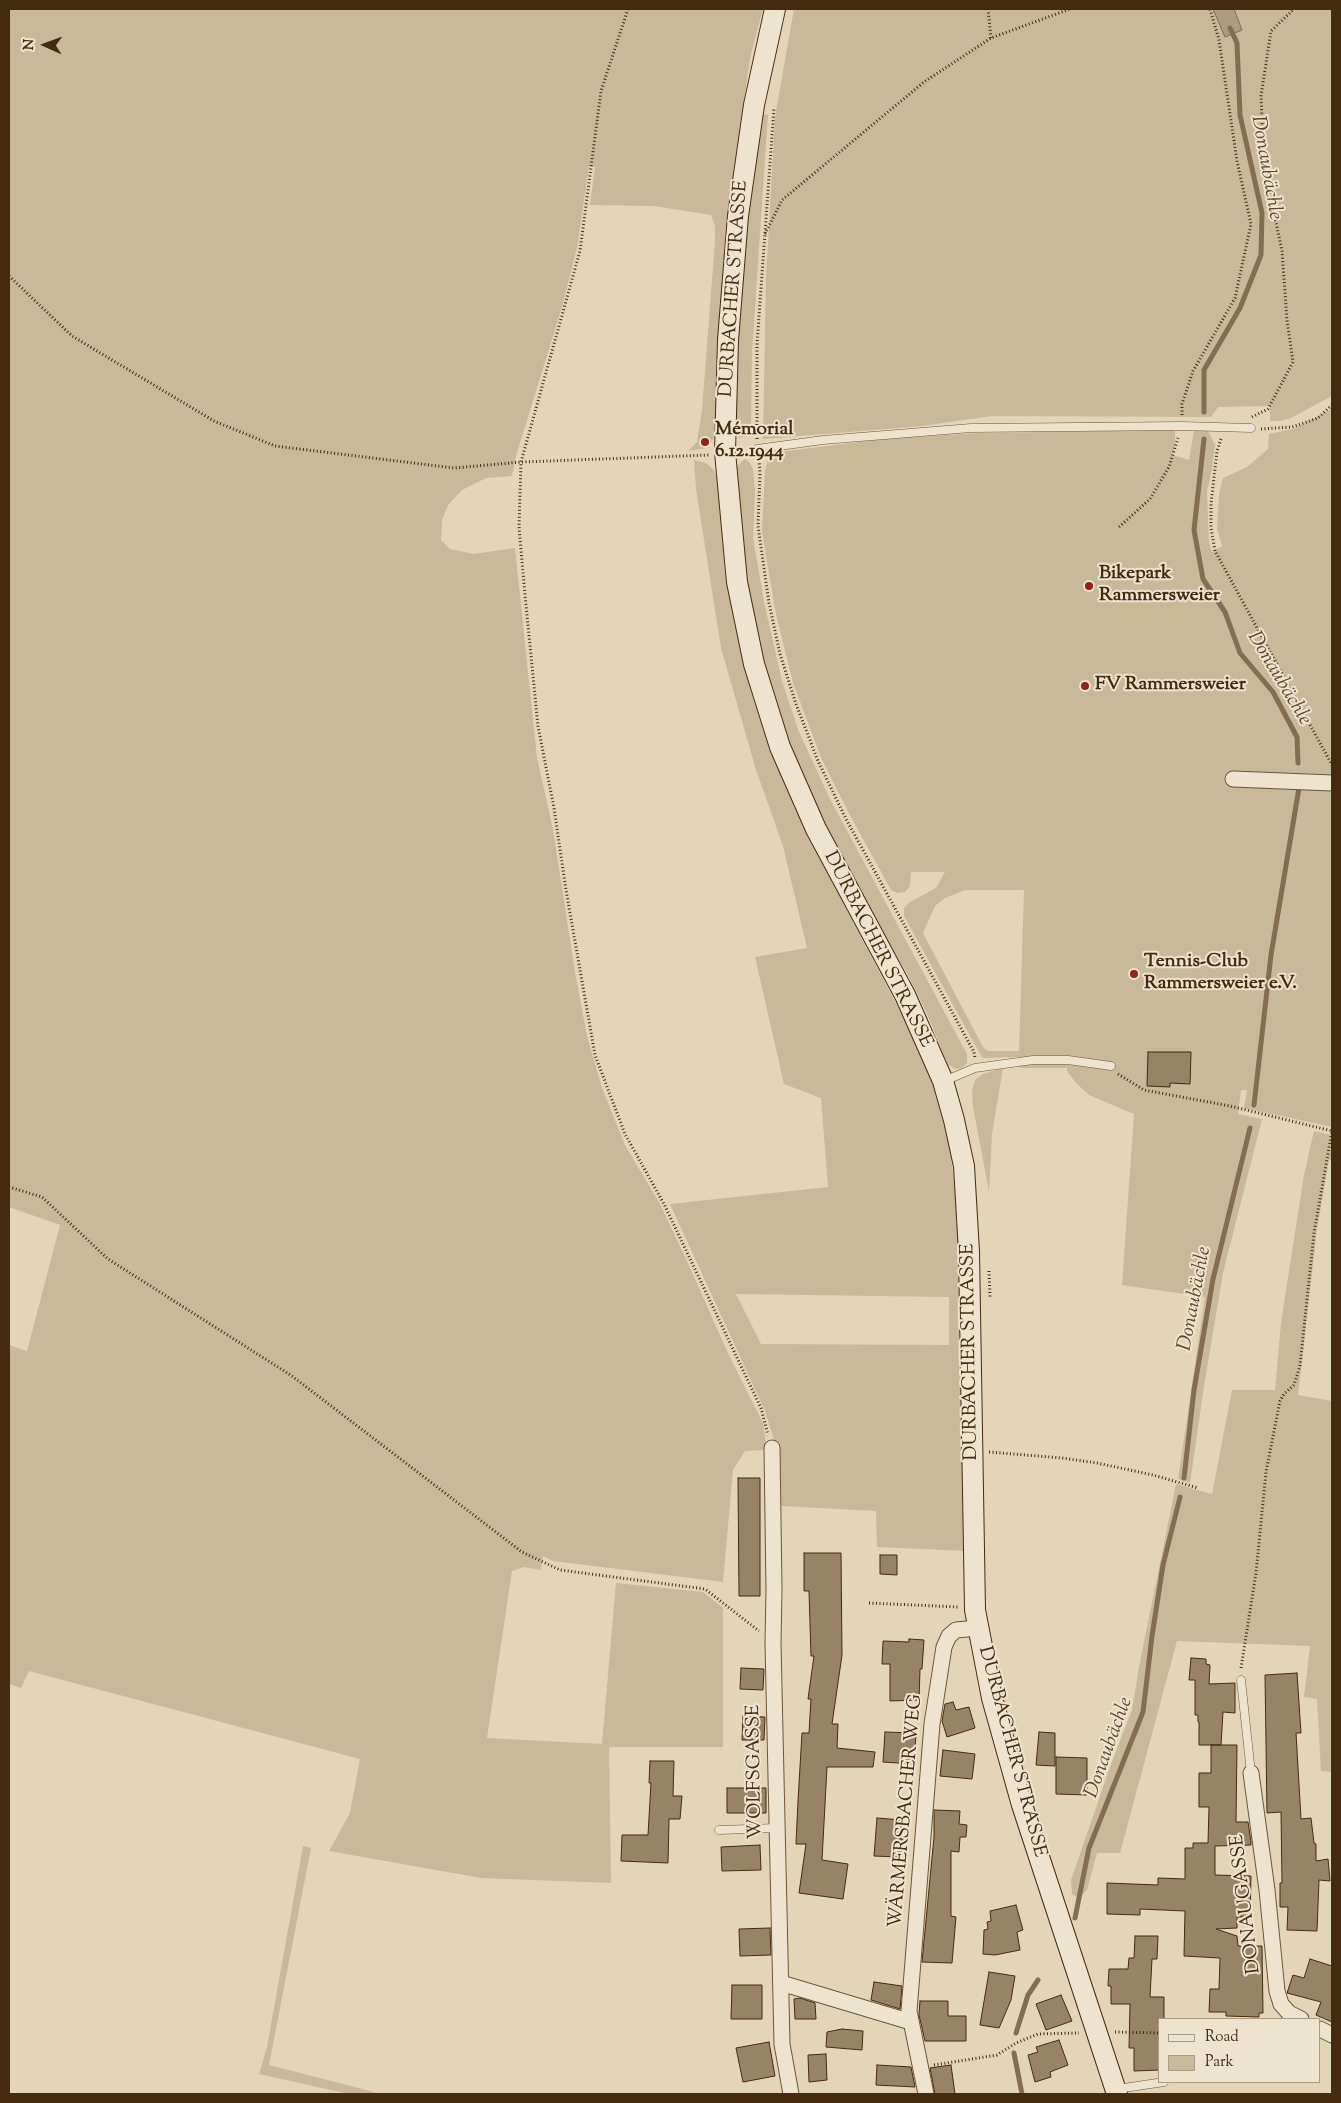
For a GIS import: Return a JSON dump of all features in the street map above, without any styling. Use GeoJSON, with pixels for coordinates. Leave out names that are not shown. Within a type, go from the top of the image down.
{"type":"FeatureCollection","features":[{"type":"Feature","properties":{"kind":"street","name":"DURBACHER STRASSE"},"geometry":{"type":"LineString","coordinates":[[774,9],[754,105],[738,216],[728,340],[725,452],[737,582],[754,664],[780,747],[816,830],[905,995],[943,1082],[954,1120],[964,1166],[969,1252],[974,1453],[973,1599],[992,1698],[1022,1805],[1116,2092]]}},
{"type":"Feature","properties":{"kind":"street"},"geometry":{"type":"LineString","coordinates":[[1233,779],[1332,783]]}},
{"type":"Feature","properties":{"kind":"street","name":"WOLFSGASSE"},"geometry":{"type":"LineString","coordinates":[[772,1448],[773,1642],[782,2044],[791,2094]]}},
{"type":"Feature","properties":{"kind":"street","name":"WÄRMERSBACHER WEG"},"geometry":{"type":"LineString","coordinates":[[926,2094],[909,2011],[932,1724],[944,1647],[949,1636],[956,1630],[978,1628]]}},
{"type":"Feature","properties":{"kind":"street","name":"DONAUGASSE"},"geometry":{"type":"LineString","coordinates":[[1251,1773],[1267,1890],[1277,1992],[1280,2004],[1289,2013],[1299,2018]]}},
{"type":"Feature","properties":{"kind":"street"},"geometry":{"type":"LineString","coordinates":[[781,1983],[911,2022]]}},
{"type":"Feature","properties":{"kind":"lane"},"geometry":{"type":"LineString","coordinates":[[757,449],[823,440],[971,428],[1182,426],[1251,428]]}},
{"type":"Feature","properties":{"kind":"lane"},"geometry":{"type":"LineString","coordinates":[[943,1082],[975,1068],[1033,1060],[1068,1060],[1110,1066]]}},
{"type":"Feature","properties":{"kind":"lane"},"geometry":{"type":"LineString","coordinates":[[1242,1680],[1251,1773]]}},
{"type":"Feature","properties":{"kind":"lane"},"geometry":{"type":"LineString","coordinates":[[719,1830],[777,1828]]}},
{"type":"Feature","properties":{"kind":"lane"},"geometry":{"type":"LineString","coordinates":[[1116,2092],[1159,2083]]}},
{"type":"Feature","properties":{"kind":"path"},"geometry":{"type":"LineString","coordinates":[[628,9],[601,91],[580,251],[521,462],[519,527],[538,726],[554,808],[566,890],[595,1055],[625,1134],[664,1204],[761,1408],[772,1448]]}},
{"type":"Feature","properties":{"kind":"path"},"geometry":{"type":"LineString","coordinates":[[988,9],[991,38]]}},
{"type":"Feature","properties":{"kind":"path"},"geometry":{"type":"LineString","coordinates":[[764,237],[782,200],[924,82],[991,38],[1070,9]]}},
{"type":"Feature","properties":{"kind":"path"},"geometry":{"type":"LineString","coordinates":[[1119,527],[1150,499],[1169,467],[1182,426],[1182,404],[1193,371],[1235,298],[1251,224],[1237,161],[1219,40],[1210,9]]}},
{"type":"Feature","properties":{"kind":"path"},"geometry":{"type":"LineString","coordinates":[[1294,9],[1271,31],[1261,96],[1264,165],[1282,251],[1287,320],[1293,362],[1268,409],[1225,428],[1217,451],[1211,528],[1216,551],[1332,765]]}},
{"type":"Feature","properties":{"kind":"path"},"geometry":{"type":"LineString","coordinates":[[775,99],[757,344],[757,449],[760,472],[758,526],[768,594],[780,654],[796,704],[818,761],[846,819],[974,1052],[975,1068]]}},
{"type":"Feature","properties":{"kind":"path"},"geometry":{"type":"LineString","coordinates":[[9,276],[72,336],[214,421],[275,446],[454,468],[521,462],[704,456],[725,452]]}},
{"type":"Feature","properties":{"kind":"path"},"geometry":{"type":"LineString","coordinates":[[1251,428],[1272,429],[1292,427],[1318,418],[1332,405]]}},
{"type":"Feature","properties":{"kind":"path"},"geometry":{"type":"LineString","coordinates":[[1110,1066],[1124,1079],[1144,1090],[1230,1106],[1332,1131],[1314,1233],[1300,1366],[1294,1385],[1284,1394],[1280,1401],[1266,1472],[1252,1606],[1243,1654],[1242,1680]]}},
{"type":"Feature","properties":{"kind":"path"},"geometry":{"type":"LineString","coordinates":[[9,1187],[42,1197],[108,1259],[292,1376],[522,1552],[560,1570],[705,1589],[773,1642]]}},
{"type":"Feature","properties":{"kind":"path"},"geometry":{"type":"LineString","coordinates":[[974,1453],[1022,1454],[1097,1463],[1154,1475],[1198,1488]]}},
{"type":"Feature","properties":{"kind":"path"},"geometry":{"type":"LineString","coordinates":[[869,1603],[958,1607]]}},
{"type":"Feature","properties":{"kind":"path"},"geometry":{"type":"LineString","coordinates":[[920,2068],[997,2055],[1016,2043],[1038,2034],[1096,2032],[1158,2033]]}},
{"type":"Feature","properties":{"kind":"green space"},"geometry":{"type":"Polygon","coordinates":[[[9,9],[763,9],[750,58],[726,224],[714,437],[708,448],[688,451],[697,442],[702,410],[715,241],[715,226],[711,215],[654,206],[590,205],[595,167],[589,167],[577,248],[562,307],[516,456],[512,476],[486,478],[462,490],[448,505],[442,520],[441,540],[450,549],[474,554],[515,548],[537,758],[553,829],[587,1036],[602,1088],[625,1145],[660,1204],[727,1351],[763,1423],[765,1436],[766,1450],[745,1451],[733,1470],[723,1582],[553,1561],[543,1556],[541,1570],[524,1567],[512,1571],[487,1738],[602,1744],[616,1583],[703,1592],[723,1608],[723,1747],[609,1747],[611,1883],[481,1878],[329,1851],[350,1813],[360,1759],[29,1671],[21,1688],[9,1684],[9,1345],[27,1351],[60,1225],[9,1207],[9,9]]]}},
{"type":"Feature","properties":{"kind":"green space"},"geometry":{"type":"Polygon","coordinates":[[[794,9],[1332,9],[1332,396],[1291,418],[1280,421],[1270,421],[1270,406],[1218,407],[1211,417],[992,416],[922,426],[763,439],[766,279],[775,117],[794,9]]]}},
{"type":"Feature","properties":{"kind":"green space"},"geometry":{"type":"Polygon","coordinates":[[[762,114],[768,115],[752,352],[751,426],[748,436],[739,438],[735,426],[735,396],[741,284],[751,176],[762,114]]]}},
{"type":"Feature","properties":{"kind":"green space"},"geometry":{"type":"Polygon","coordinates":[[[1332,409],[1332,1127],[1244,1108],[1247,1090],[1241,1090],[1238,1114],[1262,1119],[1223,1273],[1190,1483],[1178,1479],[1205,1297],[1122,1285],[1134,1114],[1089,1095],[1076,1083],[1067,1071],[1067,1068],[1020,1068],[1019,1057],[983,1058],[979,1052],[904,916],[904,908],[910,902],[936,888],[945,872],[911,872],[910,886],[905,892],[897,893],[891,890],[822,760],[793,683],[776,614],[762,530],[765,471],[769,456],[779,452],[883,439],[977,433],[1175,430],[1175,446],[1172,455],[1189,460],[1194,431],[1207,429],[1215,445],[1207,492],[1209,543],[1212,552],[1222,546],[1217,528],[1219,494],[1223,478],[1247,467],[1268,449],[1269,434],[1293,429],[1332,409]],[[965,890],[945,898],[935,906],[923,933],[983,1047],[987,1051],[1019,1051],[1024,890],[965,890]]]}},
{"type":"Feature","properties":{"kind":"green space"},"geometry":{"type":"Polygon","coordinates":[[[745,459],[753,469],[755,490],[753,537],[764,602],[782,681],[799,732],[830,799],[967,1054],[967,1063],[962,1068],[956,1069],[948,1065],[927,1014],[907,973],[864,903],[799,770],[772,697],[752,614],[740,538],[736,467],[745,459]]]}},
{"type":"Feature","properties":{"kind":"green space"},"geometry":{"type":"Polygon","coordinates":[[[694,460],[706,463],[714,470],[718,481],[725,573],[740,650],[754,701],[783,781],[934,1080],[950,1149],[960,1231],[965,1551],[877,1547],[876,1511],[781,1506],[777,1450],[765,1411],[670,1204],[828,1187],[821,1098],[784,1084],[755,957],[807,948],[783,846],[756,770],[721,648],[696,489],[694,460]],[[736,1294],[761,1344],[949,1345],[949,1297],[736,1294]]]}},
{"type":"Feature","properties":{"kind":"green space"},"geometry":{"type":"Polygon","coordinates":[[[1003,1068],[992,1134],[989,1192],[973,1107],[972,1090],[975,1080],[983,1074],[1003,1068]]]}},
{"type":"Feature","properties":{"kind":"green space"},"geometry":{"type":"Polygon","coordinates":[[[1314,1131],[1332,1135],[1332,1160],[1329,1160],[1317,1229],[1298,1395],[1332,1401],[1332,1772],[1321,1771],[1317,1699],[1304,1697],[1310,1646],[1177,1641],[1120,1853],[1097,1853],[1087,1890],[1079,1898],[1072,1894],[1071,1880],[1111,1764],[1132,1710],[1176,1484],[1212,1494],[1232,1390],[1275,1390],[1281,1323],[1304,1175],[1314,1131]]]}},
{"type":"Feature","properties":{"kind":"green space"},"geometry":{"type":"Polygon","coordinates":[[[303,1846],[311,1848],[269,2065],[382,2094],[349,2094],[259,2074],[267,2047],[303,1846]]]}},
{"type":"Feature","properties":{"kind":"shaded area"},"geometry":{"type":"Polygon","coordinates":[[[1213,9],[1234,9],[1242,30],[1225,37],[1213,9]]]}},
{"type":"Feature","properties":{"kind":"building"},"geometry":{"type":"Polygon","coordinates":[[[1148,1052],[1191,1052],[1190,1084],[1170,1083],[1170,1087],[1147,1086],[1148,1052]]]}},
{"type":"Feature","properties":{"kind":"building"},"geometry":{"type":"Polygon","coordinates":[[[738,1478],[760,1478],[760,1596],[739,1596],[738,1478]]]}},
{"type":"Feature","properties":{"kind":"building"},"geometry":{"type":"Polygon","coordinates":[[[804,1553],[841,1553],[842,1655],[832,1724],[838,1724],[837,1748],[875,1752],[873,1767],[827,1767],[822,1860],[848,1864],[843,1899],[799,1893],[806,1844],[796,1844],[802,1733],[809,1733],[811,1699],[808,1699],[814,1656],[811,1656],[809,1591],[804,1591],[804,1553]]]}},
{"type":"Feature","properties":{"kind":"building"},"geometry":{"type":"Polygon","coordinates":[[[880,1555],[897,1555],[897,1575],[880,1574],[880,1555]]]}},
{"type":"Feature","properties":{"kind":"building"},"geometry":{"type":"Polygon","coordinates":[[[909,1639],[924,1640],[922,1669],[920,1669],[919,1700],[890,1701],[890,1664],[882,1664],[883,1641],[909,1642],[909,1639]]]}},
{"type":"Feature","properties":{"kind":"building"},"geometry":{"type":"Polygon","coordinates":[[[1191,1658],[1206,1659],[1206,1664],[1210,1665],[1209,1684],[1235,1683],[1235,1713],[1223,1712],[1221,1745],[1199,1745],[1199,1722],[1198,1715],[1195,1715],[1195,1680],[1189,1680],[1191,1658]]]}},
{"type":"Feature","properties":{"kind":"building"},"geometry":{"type":"Polygon","coordinates":[[[741,1668],[764,1669],[763,1690],[740,1689],[741,1668]]]}},
{"type":"Feature","properties":{"kind":"building"},"geometry":{"type":"Polygon","coordinates":[[[1297,1673],[1301,1733],[1296,1733],[1301,1819],[1311,1818],[1314,1843],[1316,1844],[1316,1861],[1328,1859],[1330,1881],[1319,1880],[1317,1931],[1287,1930],[1288,1907],[1280,1907],[1280,1883],[1282,1883],[1281,1812],[1267,1813],[1265,1675],[1297,1673]]]}},
{"type":"Feature","properties":{"kind":"building"},"geometry":{"type":"Polygon","coordinates":[[[953,1702],[956,1710],[969,1707],[975,1728],[947,1737],[942,1721],[945,1704],[953,1702]]]}},
{"type":"Feature","properties":{"kind":"building"},"geometry":{"type":"Polygon","coordinates":[[[743,1716],[765,1717],[764,1740],[742,1740],[743,1716]]]}},
{"type":"Feature","properties":{"kind":"building"},"geometry":{"type":"Polygon","coordinates":[[[885,1732],[916,1733],[914,1764],[883,1762],[885,1732]]]}},
{"type":"Feature","properties":{"kind":"building"},"geometry":{"type":"Polygon","coordinates":[[[1039,1732],[1055,1733],[1055,1766],[1036,1765],[1039,1732]]]}},
{"type":"Feature","properties":{"kind":"building"},"geometry":{"type":"Polygon","coordinates":[[[1211,1745],[1237,1745],[1236,1822],[1248,1822],[1251,1842],[1251,1845],[1215,1846],[1215,1875],[1251,1876],[1250,1917],[1237,1917],[1237,1928],[1216,1929],[1237,1936],[1238,1946],[1262,1946],[1263,2013],[1259,2013],[1259,2017],[1226,2016],[1226,2012],[1209,2012],[1210,1989],[1219,1989],[1220,1958],[1184,1956],[1185,1911],[1140,1909],[1140,1915],[1107,1914],[1107,1883],[1158,1885],[1158,1878],[1185,1879],[1185,1848],[1193,1848],[1193,1843],[1208,1843],[1209,1807],[1199,1807],[1199,1773],[1211,1773],[1211,1745]]]}},
{"type":"Feature","properties":{"kind":"building"},"geometry":{"type":"Polygon","coordinates":[[[943,1750],[975,1754],[972,1779],[940,1776],[943,1750]]]}},
{"type":"Feature","properties":{"kind":"building"},"geometry":{"type":"Polygon","coordinates":[[[1056,1757],[1087,1758],[1087,1795],[1056,1794],[1056,1757]]]}},
{"type":"Feature","properties":{"kind":"building"},"geometry":{"type":"Polygon","coordinates":[[[650,1761],[674,1761],[673,1796],[682,1796],[680,1819],[669,1819],[668,1863],[621,1861],[622,1835],[648,1835],[651,1783],[649,1783],[650,1761]]]}},
{"type":"Feature","properties":{"kind":"building"},"geometry":{"type":"Polygon","coordinates":[[[727,1788],[766,1788],[766,1813],[727,1813],[727,1788]]]}},
{"type":"Feature","properties":{"kind":"building"},"geometry":{"type":"Polygon","coordinates":[[[934,1810],[960,1811],[959,1824],[967,1825],[966,1837],[960,1837],[959,1852],[951,1851],[951,1916],[956,1917],[952,1963],[922,1962],[934,1837],[934,1810]]]}},
{"type":"Feature","properties":{"kind":"building"},"geometry":{"type":"Polygon","coordinates":[[[877,1818],[902,1820],[900,1839],[903,1839],[902,1853],[898,1853],[898,1857],[874,1856],[877,1818]]]}},
{"type":"Feature","properties":{"kind":"building"},"geometry":{"type":"Polygon","coordinates":[[[760,1845],[761,1870],[722,1871],[721,1847],[760,1845]]]}},
{"type":"Feature","properties":{"kind":"building"},"geometry":{"type":"Polygon","coordinates":[[[1016,1905],[1023,1930],[1017,1932],[1020,1950],[995,1955],[983,1954],[984,1930],[988,1929],[987,1922],[991,1921],[990,1911],[1016,1905]]]}},
{"type":"Feature","properties":{"kind":"building"},"geometry":{"type":"Polygon","coordinates":[[[770,1928],[771,1955],[740,1956],[739,1929],[770,1928]]]}},
{"type":"Feature","properties":{"kind":"building"},"geometry":{"type":"Polygon","coordinates":[[[1135,1936],[1158,1936],[1157,1959],[1152,1959],[1150,1997],[1164,1997],[1164,2018],[1158,2018],[1158,2070],[1134,2071],[1134,2048],[1129,2048],[1130,2004],[1111,2004],[1111,1986],[1108,1986],[1109,1969],[1128,1969],[1129,1958],[1134,1958],[1135,1936]]]}},
{"type":"Feature","properties":{"kind":"building"},"geometry":{"type":"Polygon","coordinates":[[[1310,1959],[1332,1966],[1332,2022],[1316,2015],[1321,2002],[1287,1993],[1293,1975],[1304,1978],[1310,1959]]]}},
{"type":"Feature","properties":{"kind":"building"},"geometry":{"type":"Polygon","coordinates":[[[989,1972],[1015,1976],[1011,2000],[999,2028],[980,2025],[989,1972]]]}},
{"type":"Feature","properties":{"kind":"building"},"geometry":{"type":"Polygon","coordinates":[[[874,1982],[902,1986],[900,2009],[871,2000],[874,1982]]]}},
{"type":"Feature","properties":{"kind":"building"},"geometry":{"type":"Polygon","coordinates":[[[732,1985],[762,1985],[762,2019],[731,2019],[732,1985]]]}},
{"type":"Feature","properties":{"kind":"building"},"geometry":{"type":"Polygon","coordinates":[[[1061,1995],[1072,2021],[1046,2030],[1036,2004],[1061,1995]]]}},
{"type":"Feature","properties":{"kind":"building"},"geometry":{"type":"Polygon","coordinates":[[[800,1998],[815,2003],[816,2019],[795,2019],[794,1999],[800,1998]]]}},
{"type":"Feature","properties":{"kind":"building"},"geometry":{"type":"Polygon","coordinates":[[[920,2001],[948,2001],[948,2016],[966,2016],[966,2041],[925,2041],[919,2015],[920,2001]]]}},
{"type":"Feature","properties":{"kind":"building"},"geometry":{"type":"Polygon","coordinates":[[[842,2029],[863,2031],[862,2050],[826,2047],[827,2032],[842,2029]]]}},
{"type":"Feature","properties":{"kind":"building"},"geometry":{"type":"Polygon","coordinates":[[[1059,2040],[1068,2065],[1050,2072],[1051,2077],[1035,2082],[1028,2055],[1038,2052],[1036,2047],[1059,2040]]]}},
{"type":"Feature","properties":{"kind":"building"},"geometry":{"type":"Polygon","coordinates":[[[769,2042],[775,2076],[743,2082],[736,2048],[769,2042]]]}},
{"type":"Feature","properties":{"kind":"building"},"geometry":{"type":"Polygon","coordinates":[[[826,2054],[827,2080],[809,2082],[808,2055],[826,2054]]]}},
{"type":"Feature","properties":{"kind":"building"},"geometry":{"type":"Polygon","coordinates":[[[877,2065],[911,2067],[915,2087],[876,2085],[877,2065]]]}},
{"type":"Feature","properties":{"kind":"building"},"geometry":{"type":"Polygon","coordinates":[[[951,2065],[955,2094],[935,2094],[930,2068],[951,2065]]]}},
{"type":"Feature","properties":{"kind":"waterway","name":"Donaubächle"},"geometry":{"type":"LineString","coordinates":[[1204,412],[1204,370],[1240,308],[1261,255],[1262,213],[1240,115],[1237,43],[1230,28]]}},
{"type":"Feature","properties":{"kind":"waterway","name":"Donaubächle"},"geometry":{"type":"LineString","coordinates":[[1204,439],[1194,530],[1203,579],[1225,612],[1240,653],[1273,692],[1297,737],[1298,763]]}},
{"type":"Feature","properties":{"kind":"waterway","name":"Donaubächle"},"geometry":{"type":"LineString","coordinates":[[1254,1105],[1271,955],[1299,788]]}},
{"type":"Feature","properties":{"kind":"waterway","name":"Donaubächle"},"geometry":{"type":"LineString","coordinates":[[1184,1478],[1194,1390],[1213,1279],[1250,1128]]}},
{"type":"Feature","properties":{"kind":"waterway","name":"Donaubächle"},"geometry":{"type":"LineString","coordinates":[[1075,1918],[1089,1848],[1143,1712],[1163,1565],[1180,1497]]}},
{"type":"Feature","properties":{"kind":"waterway","name":"Donaubächle"},"geometry":{"type":"LineString","coordinates":[[1016,2033],[1028,1995],[1038,1980]]}},
{"type":"Feature","properties":{"kind":"waterway","name":"Donaubächle"},"geometry":{"type":"LineString","coordinates":[[1014,2053],[1022,2094]]}},
{"type":"Feature","properties":{"kind":"place","name":"Mémorial 6.12.1944"},"geometry":{"type":"Point","coordinates":[705,442]}},
{"type":"Feature","properties":{"kind":"place","name":"Bikepark Rammersweier"},"geometry":{"type":"Point","coordinates":[1089,586]}},
{"type":"Feature","properties":{"kind":"place","name":"FV Rammersweier"},"geometry":{"type":"Point","coordinates":[1085,686]}},
{"type":"Feature","properties":{"kind":"place","name":"Tennis-Club Rammersweier e.V."},"geometry":{"type":"Point","coordinates":[1134,974]}}]}
